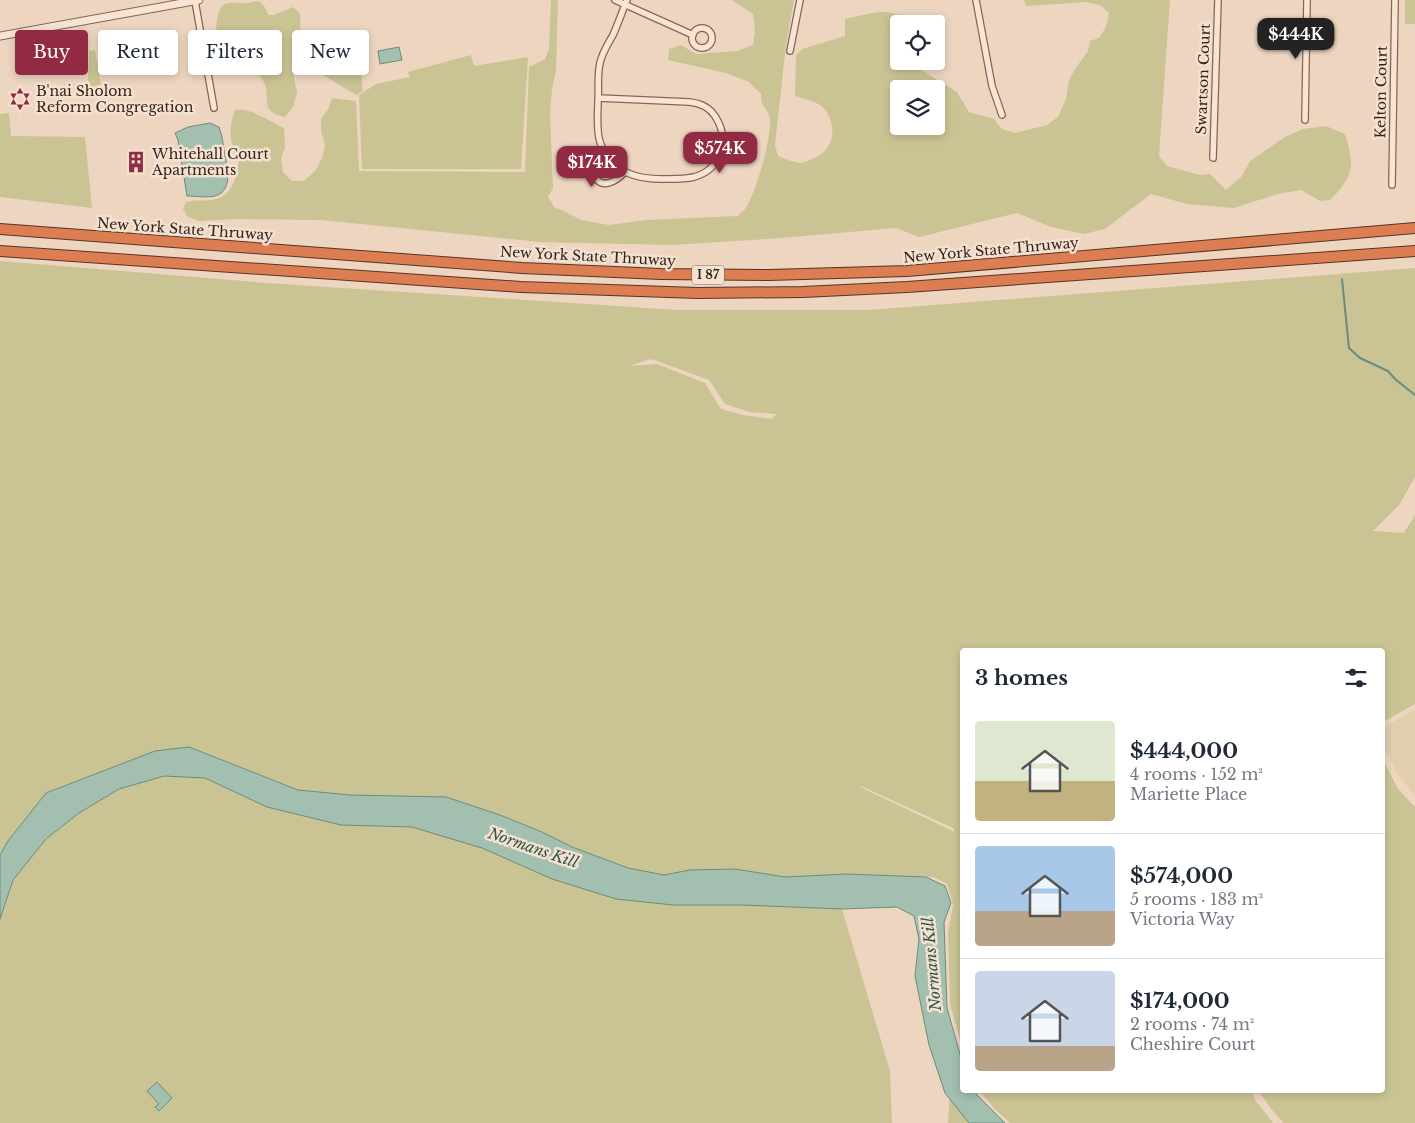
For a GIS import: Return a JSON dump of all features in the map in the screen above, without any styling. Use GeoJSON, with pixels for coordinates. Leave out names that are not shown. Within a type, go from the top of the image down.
{"type":"FeatureCollection","features":[{"type":"Feature","properties":{"kind":"highway","name":"New York State Thruway"},"geometry":{"type":"LineString","coordinates":[[0,229],[522,268],[661,274],[769,275],[907,271],[1415,228]]}},
{"type":"Feature","properties":{"kind":"highway","name":"I 87"},"geometry":{"type":"LineString","coordinates":[[0,251],[521,288],[707,293],[812,292],[907,287],[1415,250]]}},
{"type":"Feature","properties":{"kind":"street"},"geometry":{"type":"LineString","coordinates":[[0,36],[196,0],[214,108]]}},
{"type":"Feature","properties":{"kind":"street"},"geometry":{"type":"LineString","coordinates":[[615,0],[626,2],[693,35]]}},
{"type":"Feature","properties":{"kind":"street"},"geometry":{"type":"LineString","coordinates":[[790,51],[800,0]]}},
{"type":"Feature","properties":{"kind":"street"},"geometry":{"type":"LineString","coordinates":[[976,0],[992,86],[1002,114]]}},
{"type":"Feature","properties":{"kind":"street","name":"Swartson Court"},"geometry":{"type":"LineString","coordinates":[[1213,158],[1218,0]]}},
{"type":"Feature","properties":{"kind":"street"},"geometry":{"type":"LineString","coordinates":[[1305,120],[1307,0]]}},
{"type":"Feature","properties":{"kind":"street","name":"Kelton Court"},"geometry":{"type":"LineString","coordinates":[[1392,185],[1396,0]]}},
{"type":"Feature","properties":{"kind":"street"},"geometry":{"type":"LineString","coordinates":[[598,98],[696,103],[709,109],[721,130],[723,141],[720,157],[712,167],[700,175],[681,179],[649,179],[633,176],[625,172],[606,154],[598,133],[598,98],[601,61],[626,2]]}},
{"type":"Feature","properties":{"kind":"street"},"geometry":{"type":"LineString","coordinates":[[606,154],[596,166],[595,173],[600,181],[604,184],[611,183],[625,172]]}},
{"type":"Feature","properties":{"kind":"shaded area"},"geometry":{"type":"Polygon","coordinates":[[[551,0],[558,0],[556,70],[550,113],[553,188],[548,197],[555,208],[581,220],[609,225],[646,220],[738,216],[750,201],[759,177],[769,134],[769,115],[762,104],[761,94],[749,82],[726,73],[668,60],[669,49],[681,45],[696,54],[737,51],[753,45],[755,32],[753,14],[732,0],[794,0],[786,45],[775,145],[778,156],[795,162],[804,163],[819,156],[829,145],[832,132],[830,118],[824,108],[812,101],[795,96],[796,55],[802,49],[845,36],[845,19],[879,12],[897,15],[890,15],[890,70],[921,70],[938,80],[890,80],[890,135],[945,135],[945,85],[957,92],[969,112],[994,119],[1002,129],[1015,133],[1047,125],[1058,117],[1066,99],[1069,80],[1088,51],[1090,41],[1099,38],[1106,27],[1109,13],[1102,6],[1087,2],[1026,6],[1024,0],[1170,0],[1159,156],[1167,166],[1200,175],[1210,174],[1226,190],[1242,176],[1250,161],[1285,137],[1303,129],[1326,126],[1345,134],[1351,163],[1348,177],[1330,200],[1320,201],[1301,190],[1277,194],[1234,208],[1187,204],[1151,194],[1105,229],[1084,234],[1051,227],[1017,213],[919,237],[896,228],[672,245],[539,242],[321,220],[239,219],[198,221],[187,216],[183,209],[186,202],[217,199],[231,188],[238,170],[239,158],[231,141],[235,110],[254,113],[284,128],[285,148],[281,157],[283,172],[292,181],[304,181],[316,170],[322,158],[325,145],[321,131],[321,119],[328,109],[332,98],[356,101],[359,171],[525,172],[529,67],[545,59],[549,49],[551,0]]]}},
{"type":"Feature","properties":{"kind":"shaded area"},"geometry":{"type":"Polygon","coordinates":[[[1405,0],[1415,0],[1415,24],[1405,24],[1405,0]]]}},
{"type":"Feature","properties":{"kind":"shaded area"},"geometry":{"type":"Polygon","coordinates":[[[259,1],[269,15],[274,15],[293,7],[300,14],[301,30],[292,30],[292,75],[297,93],[293,107],[285,117],[274,114],[268,108],[266,88],[259,75],[282,75],[282,30],[216,30],[219,11],[225,4],[259,1]]]}},
{"type":"Feature","properties":{"kind":"shaded area"},"geometry":{"type":"Polygon","coordinates":[[[95,50],[101,85],[88,88],[89,51],[95,50]]]}},
{"type":"Feature","properties":{"kind":"shaded area"},"geometry":{"type":"Polygon","coordinates":[[[471,55],[474,66],[528,57],[521,169],[362,169],[359,95],[376,84],[410,77],[408,72],[471,55]]]}},
{"type":"Feature","properties":{"kind":"shaded area"},"geometry":{"type":"Polygon","coordinates":[[[323,75],[361,75],[363,91],[356,95],[323,75]]]}},
{"type":"Feature","properties":{"kind":"shaded area"},"geometry":{"type":"Polygon","coordinates":[[[9,113],[11,136],[85,137],[92,208],[0,197],[0,114],[9,113]]]}},
{"type":"Feature","properties":{"kind":"shaded area"},"geometry":{"type":"Polygon","coordinates":[[[0,261],[267,283],[677,310],[869,310],[1415,268],[1415,477],[1399,505],[1373,531],[1404,533],[1415,515],[1415,704],[1385,721],[1385,648],[960,648],[960,1040],[950,1004],[948,933],[953,905],[947,884],[934,877],[847,874],[785,877],[735,869],[690,870],[664,875],[624,867],[572,847],[542,832],[500,815],[446,797],[350,795],[298,790],[189,747],[155,751],[46,793],[8,841],[0,855],[0,261]],[[651,359],[629,366],[657,364],[705,383],[721,409],[743,415],[771,419],[777,414],[749,412],[725,404],[709,380],[651,359]],[[861,786],[860,787],[955,832],[953,828],[861,786]]]}},
{"type":"Feature","properties":{"kind":"shaded area"},"geometry":{"type":"Polygon","coordinates":[[[1415,710],[1415,795],[1397,773],[1385,749],[1385,726],[1415,710]]]}},
{"type":"Feature","properties":{"kind":"shaded area"},"geometry":{"type":"Polygon","coordinates":[[[1385,764],[1398,789],[1415,807],[1415,1123],[1284,1123],[1260,1093],[1385,1093],[1385,764]]]}},
{"type":"Feature","properties":{"kind":"shaded area"},"geometry":{"type":"Polygon","coordinates":[[[164,776],[205,778],[267,807],[341,825],[412,827],[482,848],[552,879],[616,899],[673,905],[742,905],[842,909],[890,1071],[892,1123],[0,1123],[0,919],[13,880],[46,839],[79,813],[119,789],[164,776]]]}},
{"type":"Feature","properties":{"kind":"shaded area"},"geometry":{"type":"Polygon","coordinates":[[[951,1077],[975,1123],[948,1123],[951,1077]]]}},
{"type":"Feature","properties":{"kind":"shaded area"},"geometry":{"type":"Polygon","coordinates":[[[982,1093],[1252,1093],[1256,1101],[1273,1123],[1010,1123],[982,1093]]]}},
{"type":"Feature","properties":{"kind":"water"},"geometry":{"type":"Polygon","coordinates":[[[399,47],[402,60],[380,64],[378,51],[399,47]]]}},
{"type":"Feature","properties":{"kind":"water"},"geometry":{"type":"Polygon","coordinates":[[[210,123],[219,127],[221,133],[228,176],[227,182],[221,193],[215,196],[187,196],[178,140],[175,133],[188,127],[210,123]]]}},
{"type":"Feature","properties":{"kind":"water","name":"Normans Kill"},"geometry":{"type":"Polygon","coordinates":[[[189,747],[298,790],[350,795],[446,797],[500,815],[542,832],[572,847],[628,868],[664,875],[690,870],[735,869],[785,877],[847,874],[926,877],[945,886],[951,903],[944,922],[947,1008],[960,1054],[960,1093],[976,1093],[1005,1123],[969,1123],[945,1093],[929,1045],[915,976],[919,939],[914,916],[897,907],[842,909],[742,905],[673,905],[616,899],[552,879],[482,848],[412,827],[341,825],[267,807],[205,778],[164,776],[119,789],[79,813],[46,839],[13,880],[0,919],[0,855],[8,841],[46,793],[155,751],[189,747]]]}},
{"type":"Feature","properties":{"kind":"water"},"geometry":{"type":"Polygon","coordinates":[[[157,1082],[172,1098],[159,1111],[155,1107],[159,1104],[147,1091],[157,1082]]]}},
{"type":"Feature","properties":{"kind":"waterway"},"geometry":{"type":"LineString","coordinates":[[1342,279],[1349,348],[1360,358],[1388,371],[1415,395]]}},
{"type":"Feature","properties":{"kind":"place","name":"B'nai Sholom Reform Congregation"},"geometry":{"type":"Point","coordinates":[20,99]}},
{"type":"Feature","properties":{"kind":"place","name":"Whitehall Court Apartments"},"geometry":{"type":"Point","coordinates":[136,162]}}]}
